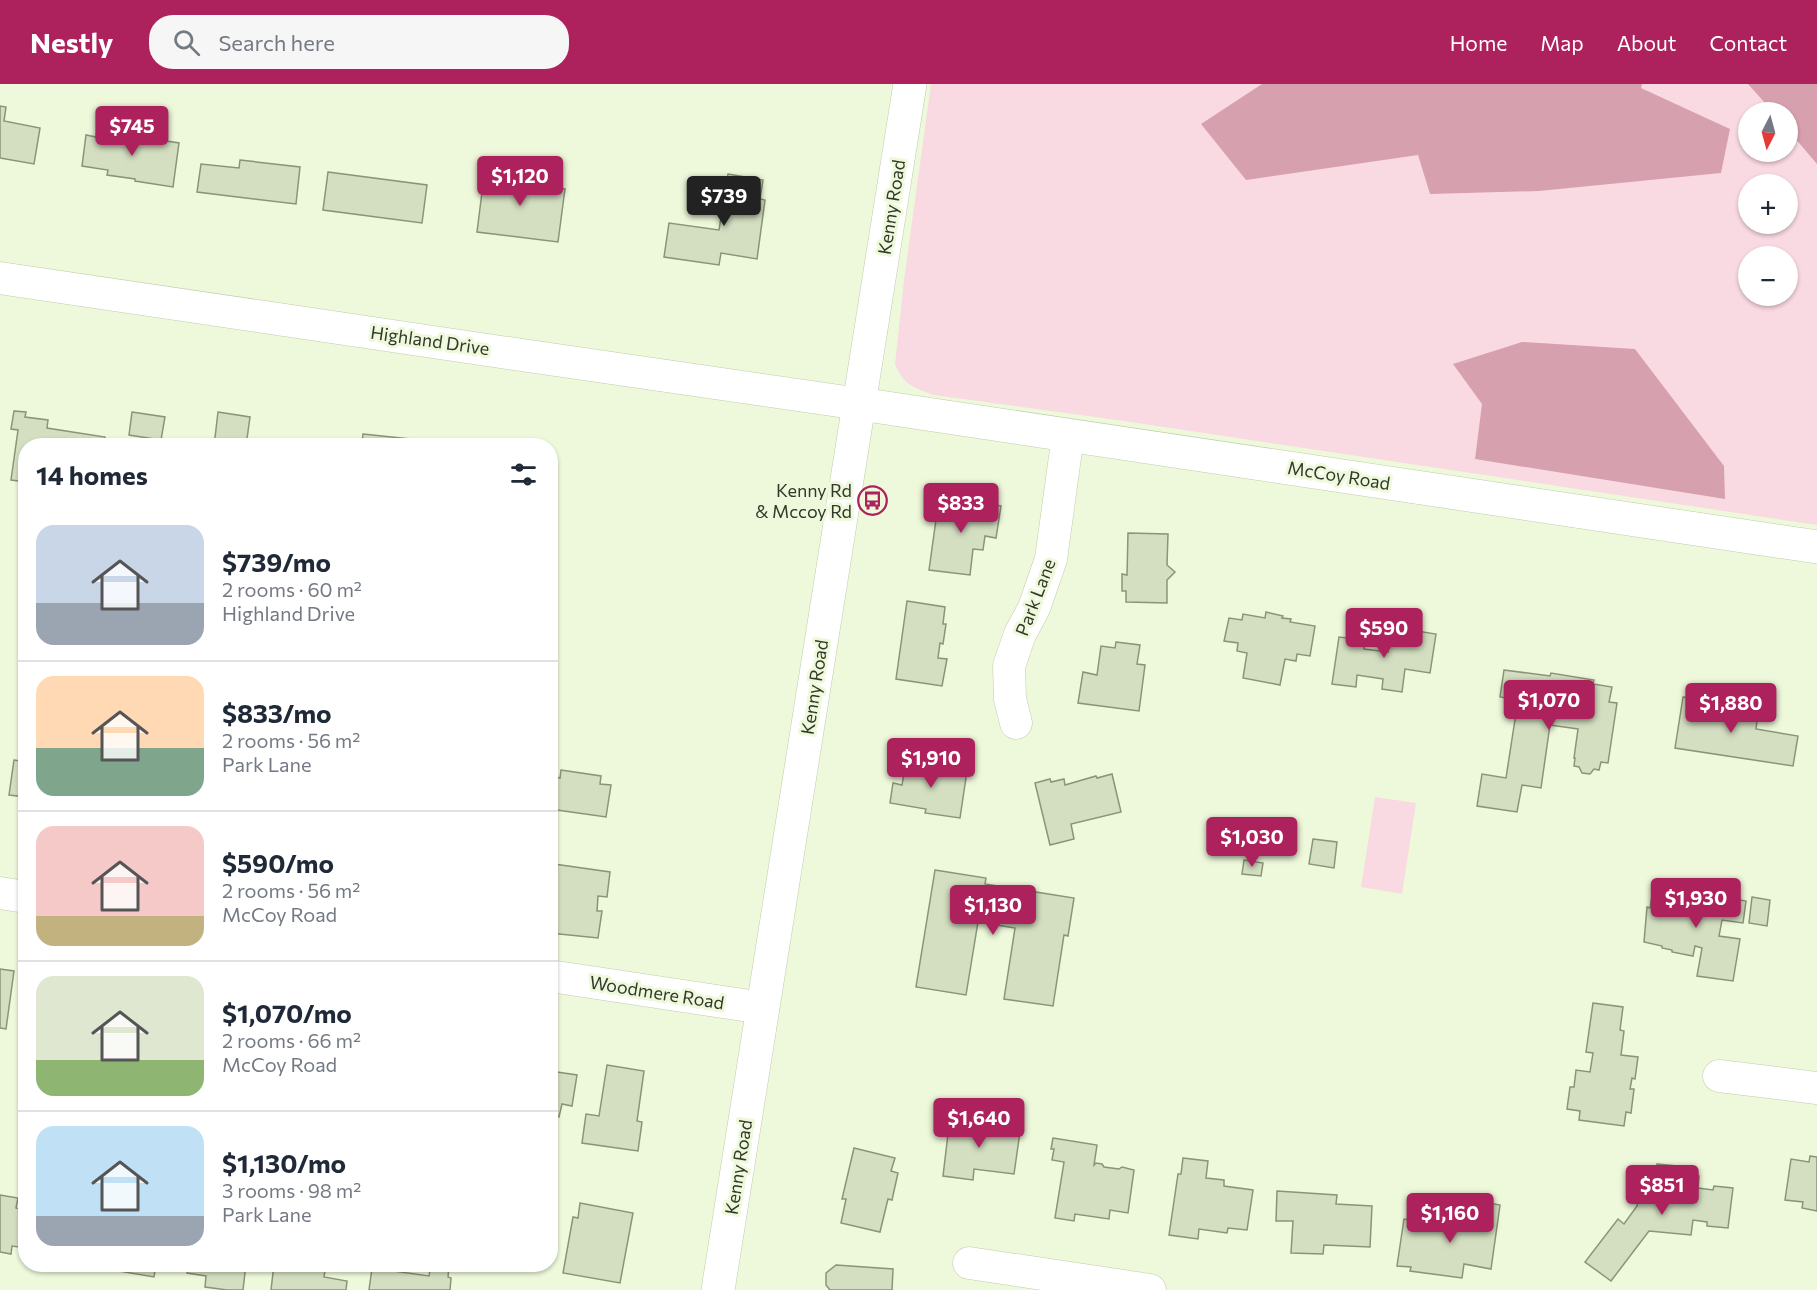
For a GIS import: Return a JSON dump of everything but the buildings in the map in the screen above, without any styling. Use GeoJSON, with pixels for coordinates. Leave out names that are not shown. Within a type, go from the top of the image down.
{"type":"FeatureCollection","features":[{"type":"Feature","properties":{"kind":"main road","name":"Kenny Road"},"geometry":{"type":"LineString","coordinates":[[718,1290],[910,84]]}},
{"type":"Feature","properties":{"kind":"main road","name":"McCoy Road"},"geometry":{"type":"LineString","coordinates":[[860,404],[1817,547]]}},
{"type":"Feature","properties":{"kind":"street","name":"Highland Drive"},"geometry":{"type":"LineString","coordinates":[[0,278],[860,404]]}},
{"type":"Feature","properties":{"kind":"street","name":"Park Lane"},"geometry":{"type":"LineString","coordinates":[[1016,723],[1010,699],[1009,666],[1020,634],[1034,608],[1051,559],[1068,435]]}},
{"type":"Feature","properties":{"kind":"street"},"geometry":{"type":"LineString","coordinates":[[0,893],[18,896]]}},
{"type":"Feature","properties":{"kind":"street","name":"Woodmere Road"},"geometry":{"type":"LineString","coordinates":[[558,977],[763,1008]]}},
{"type":"Feature","properties":{"kind":"street"},"geometry":{"type":"LineString","coordinates":[[1719,1076],[1817,1088]]}},
{"type":"Feature","properties":{"kind":"street"},"geometry":{"type":"LineString","coordinates":[[969,1263],[1150,1290]]}},
{"type":"Feature","properties":{"kind":"shaded area"},"geometry":{"type":"Polygon","coordinates":[[[931,84],[1817,84],[1817,525],[1117,420],[934,395],[910,385],[902,377],[895,364],[931,84]]]}},
{"type":"Feature","properties":{"kind":"shaded area"},"geometry":{"type":"Polygon","coordinates":[[[1262,84],[1642,84],[1641,88],[1730,129],[1721,173],[1539,191],[1430,194],[1418,155],[1246,180],[1201,124],[1262,84]]]}},
{"type":"Feature","properties":{"kind":"shaded area"},"geometry":{"type":"Polygon","coordinates":[[[1748,84],[1817,84],[1817,164],[1798,142],[1798,102],[1764,102],[1748,84]]]}},
{"type":"Feature","properties":{"kind":"shaded area"},"geometry":{"type":"Polygon","coordinates":[[[1522,342],[1635,349],[1724,466],[1725,499],[1475,459],[1482,404],[1453,364],[1522,342]]]}},
{"type":"Feature","properties":{"kind":"shaded area"},"geometry":{"type":"Polygon","coordinates":[[[1375,797],[1416,803],[1402,894],[1361,887],[1375,797]]]}},
{"type":"Feature","properties":{"kind":"place","name":"Kenny Rd & Mccoy Rd"},"geometry":{"type":"Point","coordinates":[873,500]}}]}
